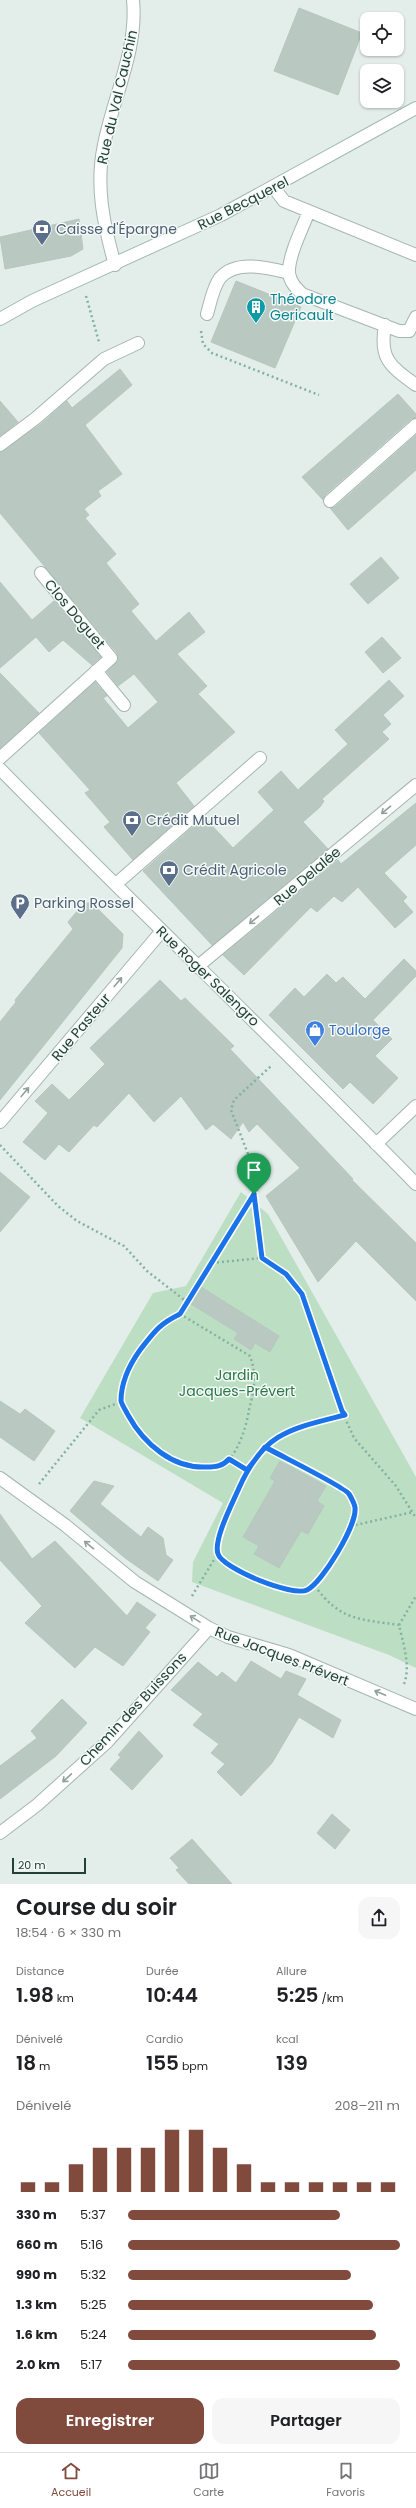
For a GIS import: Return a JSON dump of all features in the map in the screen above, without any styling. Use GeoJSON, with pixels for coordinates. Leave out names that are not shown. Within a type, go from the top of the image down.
{"type":"FeatureCollection","features":[{"type":"Feature","properties":{"kind":"street","name":"Rue du Val Cauchin"},"geometry":{"type":"LineString","coordinates":[[115,265],[101,200],[100,173],[104,145],[132,40],[133,0]]}},
{"type":"Feature","properties":{"kind":"street","name":"Rue Becquerel"},"geometry":{"type":"LineString","coordinates":[[0,319],[32,301],[115,265],[274,188],[416,108]]}},
{"type":"Feature","properties":{"kind":"street"},"geometry":{"type":"LineString","coordinates":[[274,188],[284,201],[416,255]]}},
{"type":"Feature","properties":{"kind":"street"},"geometry":{"type":"LineString","coordinates":[[309,211],[292,258],[289,273],[294,285],[302,294],[399,331],[409,331],[416,317]]}},
{"type":"Feature","properties":{"kind":"street"},"geometry":{"type":"LineString","coordinates":[[207,314],[220,278],[232,270],[251,266],[289,273]]}},
{"type":"Feature","properties":{"kind":"street"},"geometry":{"type":"LineString","coordinates":[[386,326],[382,344],[385,356],[395,370],[416,385]]}},
{"type":"Feature","properties":{"kind":"street"},"geometry":{"type":"LineString","coordinates":[[0,445],[36,418],[104,359],[138,343]]}},
{"type":"Feature","properties":{"kind":"street"},"geometry":{"type":"LineString","coordinates":[[330,501],[416,424]]}},
{"type":"Feature","properties":{"kind":"street","name":"Clos Doguet"},"geometry":{"type":"LineString","coordinates":[[0,758],[111,658],[41,572]]}},
{"type":"Feature","properties":{"kind":"street","name":"Clos Doguet"},"geometry":{"type":"LineString","coordinates":[[96,671],[124,704]]}},
{"type":"Feature","properties":{"kind":"street"},"geometry":{"type":"LineString","coordinates":[[116,884],[260,758]]}},
{"type":"Feature","properties":{"kind":"street","name":"Rue Roger Salengro"},"geometry":{"type":"LineString","coordinates":[[0,769],[116,884],[161,932],[286,1052],[416,1184]]}},
{"type":"Feature","properties":{"kind":"street","name":"Rue Delalée"},"geometry":{"type":"LineString","coordinates":[[197,967],[416,785]]}},
{"type":"Feature","properties":{"kind":"street","name":"Rue Pasteur"},"geometry":{"type":"LineString","coordinates":[[0,1122],[161,932]]}},
{"type":"Feature","properties":{"kind":"street"},"geometry":{"type":"LineString","coordinates":[[376,1144],[416,1106]]}},
{"type":"Feature","properties":{"kind":"street","name":"Rue Jacques Prévert"},"geometry":{"type":"LineString","coordinates":[[0,1478],[28,1497],[134,1582],[209,1628],[228,1636],[289,1655],[416,1709]]}},
{"type":"Feature","properties":{"kind":"street","name":"Chemin des Buissons"},"geometry":{"type":"LineString","coordinates":[[0,1833],[38,1806],[107,1742],[209,1628]]}},
{"type":"Feature","properties":{"kind":"path"},"geometry":{"type":"LineString","coordinates":[[81,279],[104,359]]}},
{"type":"Feature","properties":{"kind":"path"},"geometry":{"type":"LineString","coordinates":[[207,314],[200,333],[203,344],[212,353],[319,395]]}},
{"type":"Feature","properties":{"kind":"path"},"geometry":{"type":"LineString","coordinates":[[180,1314],[250,1356],[255,1369],[255,1386],[247,1421],[236,1449],[225,1464],[215,1467],[195,1468],[179,1464],[161,1454],[146,1439],[131,1420],[121,1402],[124,1381],[134,1358],[160,1324],[180,1314],[260,1185],[230,1110],[234,1100],[286,1052]]}},
{"type":"Feature","properties":{"kind":"path"},"geometry":{"type":"LineString","coordinates":[[0,1145],[58,1206],[77,1221],[124,1246],[146,1271],[187,1302]]}},
{"type":"Feature","properties":{"kind":"path"},"geometry":{"type":"LineString","coordinates":[[254,1194],[262,1258]]}},
{"type":"Feature","properties":{"kind":"path"},"geometry":{"type":"LineString","coordinates":[[212,1263],[262,1258],[286,1274],[302,1294],[342,1411],[354,1438],[396,1486],[416,1518]]}},
{"type":"Feature","properties":{"kind":"path"},"geometry":{"type":"LineString","coordinates":[[28,1497],[99,1410],[121,1402]]}},
{"type":"Feature","properties":{"kind":"path"},"geometry":{"type":"LineString","coordinates":[[183,1612],[218,1553],[219,1538],[247,1470],[265,1447],[272,1440],[295,1428],[345,1415]]}},
{"type":"Feature","properties":{"kind":"path"},"geometry":{"type":"LineString","coordinates":[[218,1553],[223,1562],[237,1570],[289,1590],[306,1591],[315,1586],[351,1526],[355,1508],[349,1493],[265,1447]]}},
{"type":"Feature","properties":{"kind":"path"},"geometry":{"type":"LineString","coordinates":[[229,1459],[247,1470]]}},
{"type":"Feature","properties":{"kind":"path"},"geometry":{"type":"LineString","coordinates":[[351,1526],[413,1512]]}},
{"type":"Feature","properties":{"kind":"path"},"geometry":{"type":"LineString","coordinates":[[315,1586],[327,1603],[357,1620],[399,1625]]}},
{"type":"Feature","properties":{"kind":"path"},"geometry":{"type":"LineString","coordinates":[[396,1700],[407,1676],[405,1652],[399,1625],[416,1596]]}},
{"type":"Feature","properties":{"kind":"green space","name":"Jardin Jacques-Prévert"},"geometry":{"type":"Polygon","coordinates":[[[241,1192],[268,1214],[416,1477],[416,1668],[389,1655],[192,1582],[193,1562],[223,1503],[80,1418],[153,1293],[186,1286],[241,1192]]]}},
{"type":"Feature","properties":{"kind":"building"},"geometry":{"type":"Polygon","coordinates":[[[299,8],[360,32],[360,38],[338,95],[274,71],[299,8]]]}},
{"type":"Feature","properties":{"kind":"building","name":"Caisse d'Épargne"},"geometry":{"type":"Polygon","coordinates":[[[79,219],[83,249],[71,256],[5,269],[0,237],[79,219]]]}},
{"type":"Feature","properties":{"kind":"building","name":"Théodore Gericault"},"geometry":{"type":"Polygon","coordinates":[[[236,281],[301,307],[275,368],[211,342],[236,281]]]}},
{"type":"Feature","properties":{"kind":"building"},"geometry":{"type":"Polygon","coordinates":[[[120,369],[132,385],[85,425],[122,474],[98,491],[101,496],[84,509],[89,515],[85,518],[116,554],[106,563],[139,604],[131,611],[156,641],[189,612],[205,632],[177,654],[207,686],[198,694],[235,732],[176,783],[194,806],[133,860],[104,827],[110,822],[85,793],[90,790],[39,733],[95,682],[107,696],[103,698],[128,728],[158,702],[134,674],[118,686],[107,672],[118,661],[117,653],[0,513],[0,452],[41,424],[67,401],[72,408],[120,369]]]}},
{"type":"Feature","properties":{"kind":"building"},"geometry":{"type":"Polygon","coordinates":[[[398,394],[416,414],[416,418],[411,419],[325,495],[323,500],[302,477],[398,394]]]}},
{"type":"Feature","properties":{"kind":"building"},"geometry":{"type":"Polygon","coordinates":[[[0,401],[18,422],[0,436],[0,401]]]}},
{"type":"Feature","properties":{"kind":"building"},"geometry":{"type":"Polygon","coordinates":[[[416,435],[416,470],[348,530],[330,508],[335,507],[416,435]]]}},
{"type":"Feature","properties":{"kind":"building"},"geometry":{"type":"Polygon","coordinates":[[[381,557],[399,578],[368,604],[350,584],[381,557]]]}},
{"type":"Feature","properties":{"kind":"building"},"geometry":{"type":"Polygon","coordinates":[[[0,582],[32,620],[54,601],[101,657],[92,665],[63,640],[49,652],[36,637],[0,668],[0,582]]]}},
{"type":"Feature","properties":{"kind":"building"},"geometry":{"type":"Polygon","coordinates":[[[382,637],[401,658],[383,673],[365,652],[382,637]]]}},
{"type":"Feature","properties":{"kind":"building"},"geometry":{"type":"Polygon","coordinates":[[[0,673],[39,713],[0,748],[0,673]]]}},
{"type":"Feature","properties":{"kind":"building"},"geometry":{"type":"Polygon","coordinates":[[[389,680],[404,696],[383,715],[391,724],[382,732],[389,739],[322,799],[324,801],[320,807],[303,822],[328,849],[212,945],[143,871],[204,817],[233,848],[274,810],[258,792],[281,771],[298,790],[348,744],[335,730],[389,680]]]}},
{"type":"Feature","properties":{"kind":"building"},"geometry":{"type":"Polygon","coordinates":[[[416,803],[416,845],[384,873],[407,897],[403,901],[413,912],[395,928],[358,887],[342,902],[334,896],[317,912],[311,907],[244,975],[223,955],[338,860],[341,864],[416,803]]]}},
{"type":"Feature","properties":{"kind":"building"},"geometry":{"type":"Polygon","coordinates":[[[84,903],[92,903],[123,934],[122,948],[0,1100],[0,1022],[16,1002],[15,1000],[73,929],[68,922],[84,903]]]}},
{"type":"Feature","properties":{"kind":"building"},"geometry":{"type":"Polygon","coordinates":[[[404,959],[416,971],[416,976],[373,1020],[392,1039],[375,1056],[398,1078],[373,1104],[350,1082],[343,1089],[269,1015],[295,988],[304,997],[327,974],[336,983],[343,977],[365,999],[404,959]]]}},
{"type":"Feature","properties":{"kind":"building"},"geometry":{"type":"Polygon","coordinates":[[[160,980],[181,1001],[185,998],[234,1046],[230,1049],[353,1179],[352,1180],[416,1243],[416,1301],[356,1241],[318,1282],[266,1196],[300,1168],[257,1124],[249,1132],[243,1122],[231,1139],[213,1124],[206,1130],[181,1096],[154,1122],[129,1093],[97,1127],[94,1125],[69,1152],[59,1144],[45,1160],[23,1142],[48,1113],[35,1101],[52,1084],[69,1100],[105,1064],[90,1048],[160,980]]]}},
{"type":"Feature","properties":{"kind":"building"},"geometry":{"type":"Polygon","coordinates":[[[0,1172],[30,1197],[0,1232],[0,1172]]]}},
{"type":"Feature","properties":{"kind":"building"},"geometry":{"type":"Polygon","coordinates":[[[201,1287],[279,1336],[270,1352],[255,1343],[251,1350],[234,1339],[238,1333],[191,1304],[201,1287]]]}},
{"type":"Feature","properties":{"kind":"building"},"geometry":{"type":"Polygon","coordinates":[[[0,1401],[20,1414],[25,1409],[55,1431],[34,1461],[0,1437],[0,1401]]]}},
{"type":"Feature","properties":{"kind":"building"},"geometry":{"type":"Polygon","coordinates":[[[280,1461],[326,1486],[317,1501],[324,1506],[308,1534],[301,1531],[279,1568],[254,1554],[259,1546],[243,1537],[275,1481],[270,1478],[280,1461]]]}},
{"type":"Feature","properties":{"kind":"building"},"geometry":{"type":"Polygon","coordinates":[[[94,1481],[114,1486],[100,1504],[141,1537],[148,1527],[163,1538],[166,1555],[173,1560],[158,1581],[125,1558],[70,1511],[94,1481]]]}},
{"type":"Feature","properties":{"kind":"building"},"geometry":{"type":"Polygon","coordinates":[[[0,1514],[32,1559],[55,1541],[127,1616],[137,1602],[156,1615],[145,1628],[150,1632],[123,1666],[95,1647],[75,1668],[25,1623],[42,1606],[0,1560],[0,1514]]]}},
{"type":"Feature","properties":{"kind":"building"},"geometry":{"type":"Polygon","coordinates":[[[251,1661],[281,1679],[286,1671],[306,1679],[297,1695],[341,1720],[333,1738],[299,1717],[272,1763],[241,1796],[217,1772],[225,1764],[211,1753],[219,1744],[193,1725],[203,1714],[171,1690],[198,1662],[217,1677],[222,1672],[236,1683],[251,1661]]]}},
{"type":"Feature","properties":{"kind":"building"},"geometry":{"type":"Polygon","coordinates":[[[62,1699],[87,1723],[56,1756],[0,1799],[0,1766],[37,1738],[31,1731],[62,1699]]]}},
{"type":"Feature","properties":{"kind":"building"},"geometry":{"type":"Polygon","coordinates":[[[139,1731],[163,1756],[132,1790],[110,1769],[121,1757],[118,1755],[139,1731]]]}},
{"type":"Feature","properties":{"kind":"building"},"geometry":{"type":"Polygon","coordinates":[[[332,1814],[350,1830],[335,1849],[317,1833],[332,1814]]]}},
{"type":"Feature","properties":{"kind":"building"},"geometry":{"type":"Polygon","coordinates":[[[192,1839],[232,1884],[189,1884],[176,1870],[179,1868],[170,1858],[192,1839]]]}},
{"type":"Feature","properties":{"kind":"place","name":"Caisse d'Épargne"},"geometry":{"type":"Point","coordinates":[42,246]}},
{"type":"Feature","properties":{"kind":"place","name":"Théodore Gericault"},"geometry":{"type":"Point","coordinates":[256,324]}},
{"type":"Feature","properties":{"kind":"place","name":"Crédit Mutuel"},"geometry":{"type":"Point","coordinates":[132,837]}},
{"type":"Feature","properties":{"kind":"place","name":"Crédit Agricole"},"geometry":{"type":"Point","coordinates":[169,887]}},
{"type":"Feature","properties":{"kind":"place","name":"Parking Rossel"},"geometry":{"type":"Point","coordinates":[20,920]}},
{"type":"Feature","properties":{"kind":"place","name":"Toulorge"},"geometry":{"type":"Point","coordinates":[315,1047]}},
{"type":"Feature","properties":{"kind":"route"},"geometry":{"type":"LineString","coordinates":[[254,1194],[180,1314],[160,1324],[134,1358],[124,1381],[121,1402],[131,1420],[146,1439],[161,1454],[179,1464],[195,1468],[215,1467],[225,1464],[229,1459],[247,1470],[265,1447],[349,1493],[355,1508],[351,1526],[327,1570],[315,1586],[306,1591],[289,1590],[237,1570],[223,1562],[218,1553],[219,1538],[229,1511],[247,1470],[258,1454],[265,1447],[272,1440],[295,1428],[345,1415],[342,1411],[302,1294],[286,1274],[262,1258],[254,1194]]}}]}
